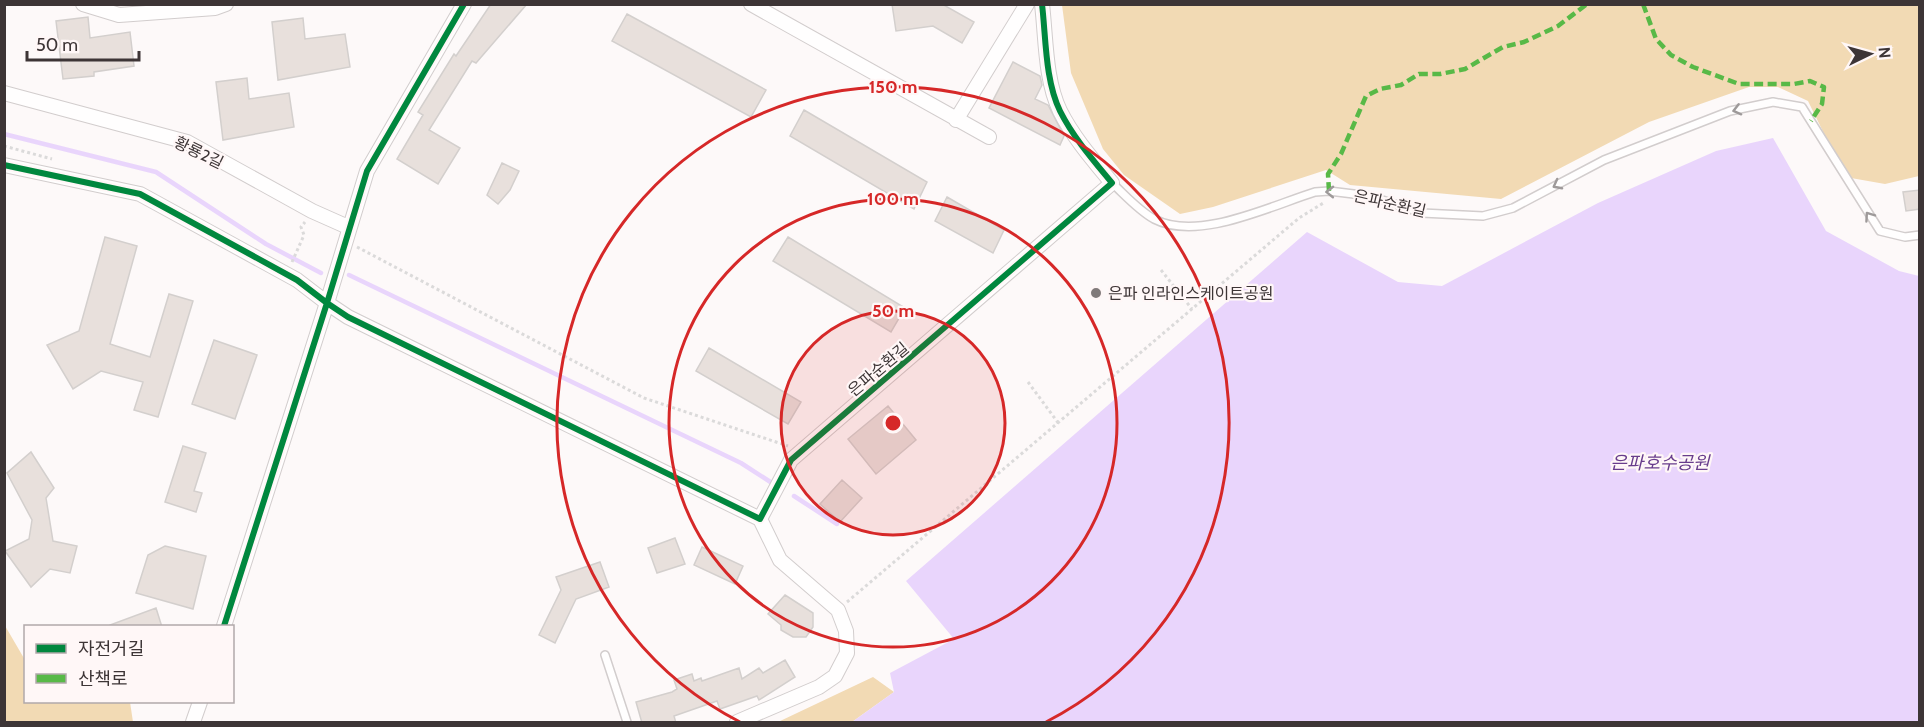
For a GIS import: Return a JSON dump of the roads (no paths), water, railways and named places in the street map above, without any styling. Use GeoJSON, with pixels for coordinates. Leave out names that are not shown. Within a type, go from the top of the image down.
{"type":"FeatureCollection","features":[{"type":"Feature","properties":{"kind":"street"},"geometry":{"type":"LineString","coordinates":[[83,4],[119,15],[215,8],[226,4]]}},
{"type":"Feature","properties":{"kind":"street"},"geometry":{"type":"LineString","coordinates":[[225,625],[367,171],[464,4]]}},
{"type":"Feature","properties":{"kind":"street"},"geometry":{"type":"LineString","coordinates":[[751,4],[989,137]]}},
{"type":"Feature","properties":{"kind":"street"},"geometry":{"type":"LineString","coordinates":[[956,120],[1027,4]]}},
{"type":"Feature","properties":{"kind":"street"},"geometry":{"type":"LineString","coordinates":[[1042,4],[1048,67],[1058,108],[1072,133],[1112,183]]}},
{"type":"Feature","properties":{"kind":"street","name":"황룡2길"},"geometry":{"type":"LineString","coordinates":[[4,93],[188,142],[312,211],[346,234]]}},
{"type":"Feature","properties":{"kind":"street"},"geometry":{"type":"LineString","coordinates":[[4,165],[140,194],[297,280],[348,317],[760,519],[780,560],[838,610],[846,630],[847,653],[836,676],[787,703],[737,723]]}},
{"type":"Feature","properties":{"kind":"street","name":"은파순환길"},"geometry":{"type":"LineString","coordinates":[[760,519],[791,459],[1112,183]]}},
{"type":"Feature","properties":{"kind":"street"},"geometry":{"type":"LineString","coordinates":[[194,723],[200,703]]}},
{"type":"Feature","properties":{"kind":"lane","name":"은파순환길"},"geometry":{"type":"LineString","coordinates":[[1112,183],[1155,219],[1186,227],[1207,226],[1315,192],[1370,196],[1422,213],[1483,216],[1513,208],[1604,160],[1730,111],[1773,102],[1802,107],[1880,231],[1905,237],[1920,235]]}},
{"type":"Feature","properties":{"kind":"lane"},"geometry":{"type":"LineString","coordinates":[[605,655],[627,723]]}},
{"type":"Feature","properties":{"kind":"water","name":"은파호수공원"},"geometry":{"type":"Polygon","coordinates":[[[1773,138],[1826,231],[1899,271],[1919,276],[1919,722],[852,722],[894,692],[890,673],[954,639],[906,581],[1307,232],[1398,282],[1442,286],[1598,203],[1716,151],[1773,138]]]}},
{"type":"Feature","properties":{"kind":"waterway"},"geometry":{"type":"LineString","coordinates":[[4,134],[156,172],[266,244],[321,273]]}},
{"type":"Feature","properties":{"kind":"waterway"},"geometry":{"type":"LineString","coordinates":[[349,275],[741,463],[772,483]]}},
{"type":"Feature","properties":{"kind":"waterway"},"geometry":{"type":"LineString","coordinates":[[794,496],[837,524]]}},
{"type":"Feature","properties":{"kind":"place","name":"은파 인라인스케이트공원"},"geometry":{"type":"Point","coordinates":[1096,293]}}]}
